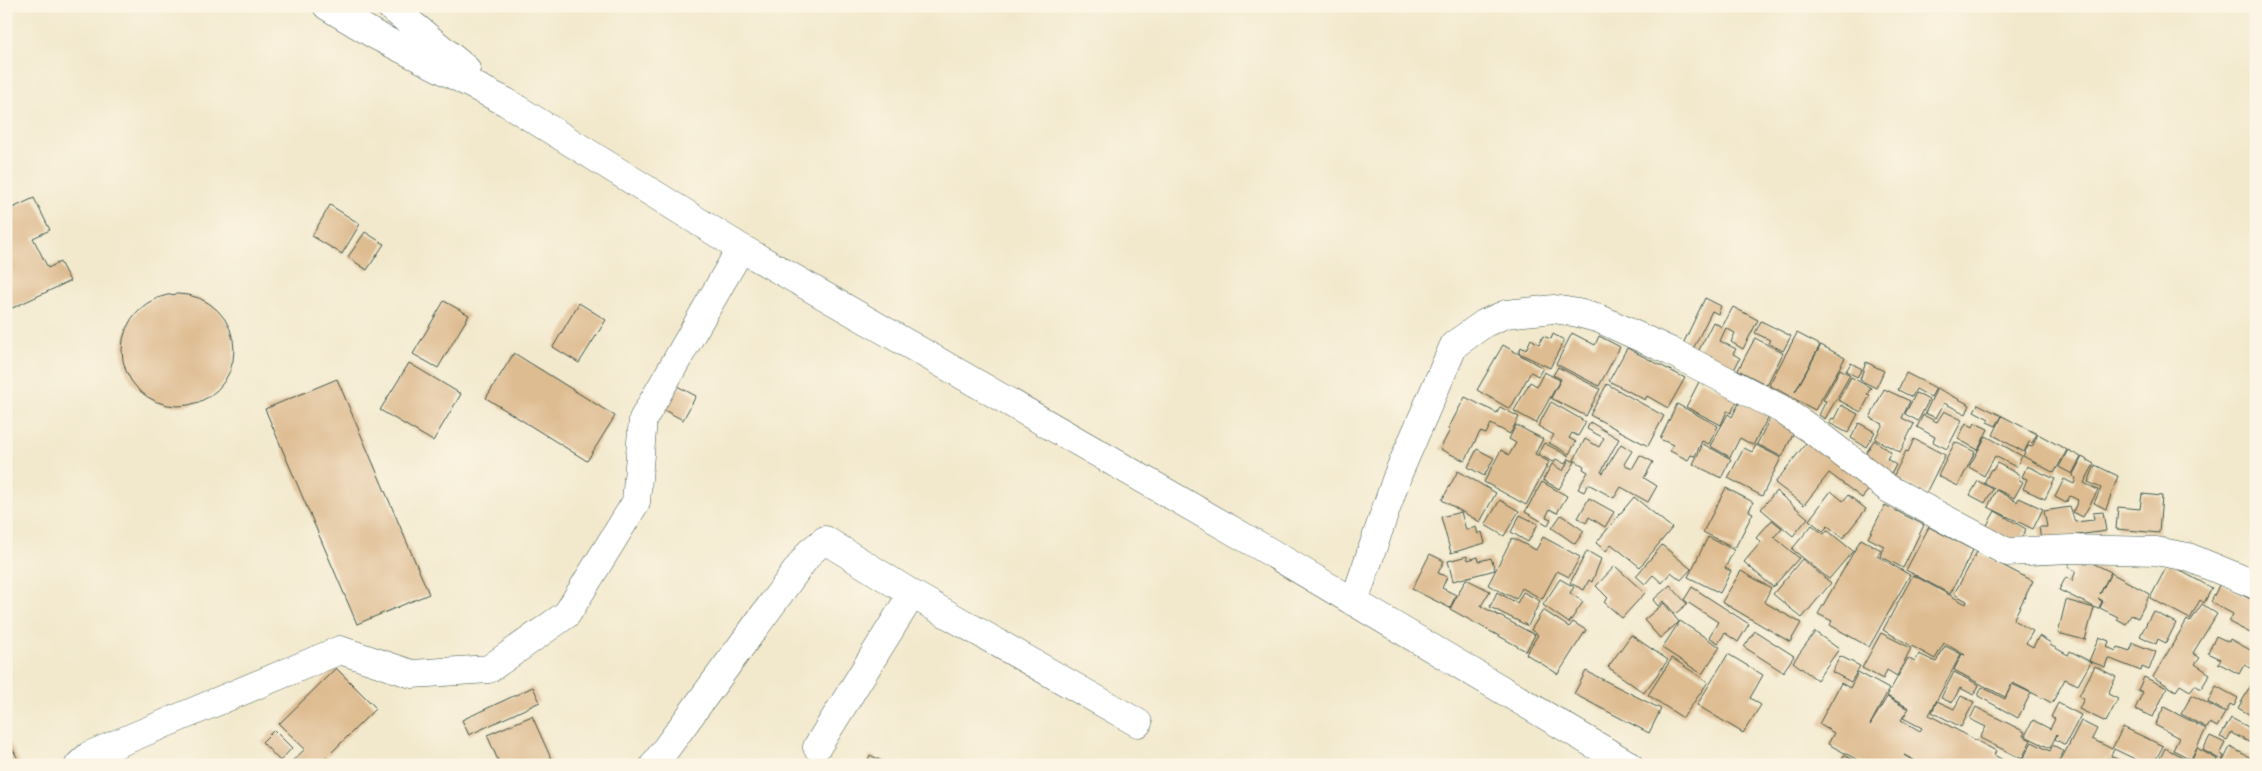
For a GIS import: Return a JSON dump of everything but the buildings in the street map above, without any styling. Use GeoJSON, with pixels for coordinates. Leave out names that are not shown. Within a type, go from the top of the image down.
{"type":"FeatureCollection","features":[{"type":"Feature","properties":{"kind":"main road"},"geometry":{"type":"LineString","coordinates":[[327,6],[375,35],[506,102],[741,248],[1354,602],[1629,765]]}},
{"type":"Feature","properties":{"kind":"main road"},"geometry":{"type":"LineString","coordinates":[[390,6],[506,102]]}},
{"type":"Feature","properties":{"kind":"main road"},"geometry":{"type":"LineString","coordinates":[[79,765],[90,755],[340,650],[412,674],[489,668],[567,614],[636,502],[643,419],[741,248]]}},
{"type":"Feature","properties":{"kind":"main road"},"geometry":{"type":"LineString","coordinates":[[1354,602],[1398,474],[1454,345],[1485,322],[1506,314],[1554,310],[1578,313],[1600,319],[1670,351],[1781,409],[1812,430],[1889,489],[2006,552],[2071,549],[2156,551],[2188,557],[2256,585]]}},
{"type":"Feature","properties":{"kind":"main road"},"geometry":{"type":"LineString","coordinates":[[654,765],[810,552],[825,540],[912,594],[1138,723]]}},
{"type":"Feature","properties":{"kind":"main road"},"geometry":{"type":"LineString","coordinates":[[817,747],[912,594]]}}]}
